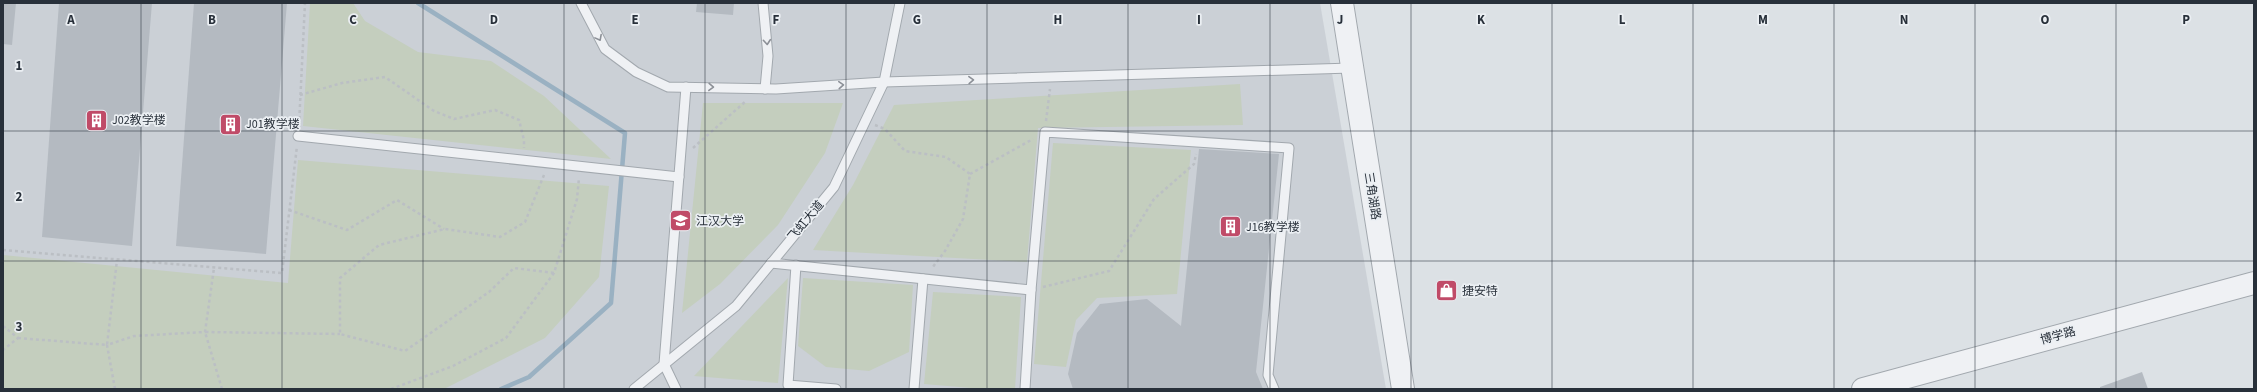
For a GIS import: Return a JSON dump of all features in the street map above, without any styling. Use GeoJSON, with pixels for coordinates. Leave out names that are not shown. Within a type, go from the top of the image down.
{"type":"FeatureCollection","features":[{"type":"Feature","properties":{"kind":"street","name":"三角湖路"},"geometry":{"type":"LineString","coordinates":[[1342,3],[1351,68],[1403,389]]}},
{"type":"Feature","properties":{"kind":"street","name":"博学路"},"geometry":{"type":"LineString","coordinates":[[1863,389],[2254,283]]}},
{"type":"Feature","properties":{"kind":"lane"},"geometry":{"type":"LineString","coordinates":[[581,3],[605,49],[636,72],[668,87],[762,89],[884,82],[1351,68]]}},
{"type":"Feature","properties":{"kind":"lane"},"geometry":{"type":"LineString","coordinates":[[762,89],[768,56],[763,3]]}},
{"type":"Feature","properties":{"kind":"lane","name":"飞虹大道"},"geometry":{"type":"LineString","coordinates":[[634,389],[736,306],[834,187],[884,82],[900,3]]}},
{"type":"Feature","properties":{"kind":"lane"},"geometry":{"type":"LineString","coordinates":[[676,389],[664,364],[686,87]]}},
{"type":"Feature","properties":{"kind":"lane"},"geometry":{"type":"LineString","coordinates":[[1025,389],[1030,290],[1045,132],[1289,148],[1268,374],[1274,389]]}},
{"type":"Feature","properties":{"kind":"lane"},"geometry":{"type":"LineString","coordinates":[[298,136],[679,177]]}},
{"type":"Feature","properties":{"kind":"lane"},"geometry":{"type":"LineString","coordinates":[[772,263],[1030,290]]}},
{"type":"Feature","properties":{"kind":"lane"},"geometry":{"type":"LineString","coordinates":[[796,265],[788,385],[836,389]]}},
{"type":"Feature","properties":{"kind":"lane"},"geometry":{"type":"LineString","coordinates":[[914,389],[923,279]]}},
{"type":"Feature","properties":{"kind":"path"},"geometry":{"type":"LineString","coordinates":[[3,250],[282,273],[298,136],[305,3]]}},
{"type":"Feature","properties":{"kind":"path"},"geometry":{"type":"LineString","coordinates":[[300,96],[342,83],[385,77],[434,111],[454,119],[495,110],[519,120],[524,140],[522,160]]}},
{"type":"Feature","properties":{"kind":"path"},"geometry":{"type":"LineString","coordinates":[[970,174],[1045,132],[1052,77]]}},
{"type":"Feature","properties":{"kind":"path"},"geometry":{"type":"LineString","coordinates":[[680,161],[762,89]]}},
{"type":"Feature","properties":{"kind":"path"},"geometry":{"type":"LineString","coordinates":[[865,121],[885,129],[905,151],[946,157],[970,174]]}},
{"type":"Feature","properties":{"kind":"path"},"geometry":{"type":"LineString","coordinates":[[1030,290],[1109,271],[1154,199],[1194,164],[1197,142]]}},
{"type":"Feature","properties":{"kind":"path"},"geometry":{"type":"LineString","coordinates":[[340,334],[340,278],[379,245],[445,229],[500,237],[524,222],[543,181],[548,163]]}},
{"type":"Feature","properties":{"kind":"path"},"geometry":{"type":"LineString","coordinates":[[390,389],[453,366],[506,338],[554,273],[577,199],[579,166]]}},
{"type":"Feature","properties":{"kind":"path"},"geometry":{"type":"LineString","coordinates":[[923,279],[945,251],[963,219],[970,174]]}},
{"type":"Feature","properties":{"kind":"path"},"geometry":{"type":"LineString","coordinates":[[289,210],[347,230],[397,200],[445,229]]}},
{"type":"Feature","properties":{"kind":"path"},"geometry":{"type":"LineString","coordinates":[[115,389],[107,344],[117,260]]}},
{"type":"Feature","properties":{"kind":"path"},"geometry":{"type":"LineString","coordinates":[[214,268],[205,332],[222,389]]}},
{"type":"Feature","properties":{"kind":"path"},"geometry":{"type":"LineString","coordinates":[[3,326],[18,338],[107,344],[134,336],[205,332],[340,334],[405,351],[489,292],[514,268],[554,273]]}},
{"type":"Feature","properties":{"kind":"path"},"geometry":{"type":"LineString","coordinates":[[3,350],[18,338]]}},
{"type":"Feature","properties":{"kind":"shaded area","name":"江汉大学"},"geometry":{"type":"Polygon","coordinates":[[[3,3],[1320,3],[1386,389],[3,389],[3,3]]]}},
{"type":"Feature","properties":{"kind":"green space"},"geometry":{"type":"Polygon","coordinates":[[[310,3],[353,3],[365,21],[418,52],[491,61],[544,96],[611,159],[303,126],[310,3]]]}},
{"type":"Feature","properties":{"kind":"green space"},"geometry":{"type":"Polygon","coordinates":[[[1240,84],[1243,125],[1038,128],[1027,262],[813,250],[853,185],[894,105],[1240,84]]]}},
{"type":"Feature","properties":{"kind":"green space"},"geometry":{"type":"Polygon","coordinates":[[[703,103],[843,103],[825,153],[778,225],[720,284],[682,313],[703,103]]]}},
{"type":"Feature","properties":{"kind":"green space"},"geometry":{"type":"Polygon","coordinates":[[[1053,143],[1191,150],[1177,294],[1097,298],[1076,320],[1066,367],[1034,364],[1053,143]]]}},
{"type":"Feature","properties":{"kind":"green space"},"geometry":{"type":"Polygon","coordinates":[[[298,160],[609,186],[599,277],[545,338],[444,389],[3,389],[3,255],[288,283],[298,160]]]}},
{"type":"Feature","properties":{"kind":"green space"},"geometry":{"type":"Polygon","coordinates":[[[788,278],[778,383],[694,376],[788,278]]]}},
{"type":"Feature","properties":{"kind":"green space"},"geometry":{"type":"Polygon","coordinates":[[[803,278],[913,285],[909,352],[869,371],[826,367],[798,346],[803,278]]]}},
{"type":"Feature","properties":{"kind":"green space"},"geometry":{"type":"Polygon","coordinates":[[[933,292],[1021,297],[1015,389],[983,389],[924,384],[933,292]]]}},
{"type":"Feature","properties":{"kind":"building"},"geometry":{"type":"Polygon","coordinates":[[[3,3],[16,3],[12,45],[3,44],[3,3]]]}},
{"type":"Feature","properties":{"kind":"building","name":"J02教学楼"},"geometry":{"type":"Polygon","coordinates":[[[59,3],[152,3],[132,246],[42,237],[59,3]]]}},
{"type":"Feature","properties":{"kind":"building","name":"J01教学楼"},"geometry":{"type":"Polygon","coordinates":[[[194,3],[287,3],[266,254],[176,246],[194,3]]]}},
{"type":"Feature","properties":{"kind":"building"},"geometry":{"type":"Polygon","coordinates":[[[697,3],[734,3],[733,15],[696,12],[697,3]]]}},
{"type":"Feature","properties":{"kind":"building","name":"J16教学楼"},"geometry":{"type":"Polygon","coordinates":[[[1199,149],[1279,154],[1256,372],[1263,389],[1073,389],[1068,374],[1077,333],[1100,304],[1147,299],[1181,326],[1199,149]]]}},
{"type":"Feature","properties":{"kind":"building"},"geometry":{"type":"Polygon","coordinates":[[[2142,372],[2148,389],[2100,389],[2100,387],[2142,372]]]}},
{"type":"Feature","properties":{"kind":"waterway"},"geometry":{"type":"LineString","coordinates":[[418,3],[625,133],[611,303],[529,377],[501,389]]}},
{"type":"Feature","properties":{"kind":"place","name":"J02教学楼"},"geometry":{"type":"Point","coordinates":[97,120]}},
{"type":"Feature","properties":{"kind":"place","name":"J01教学楼"},"geometry":{"type":"Point","coordinates":[231,124]}},
{"type":"Feature","properties":{"kind":"place","name":"江汉大学"},"geometry":{"type":"Point","coordinates":[680,221]}},
{"type":"Feature","properties":{"kind":"place","name":"J16教学楼"},"geometry":{"type":"Point","coordinates":[1231,227]}},
{"type":"Feature","properties":{"kind":"place","name":"捷安特"},"geometry":{"type":"Point","coordinates":[1447,291]}}]}
